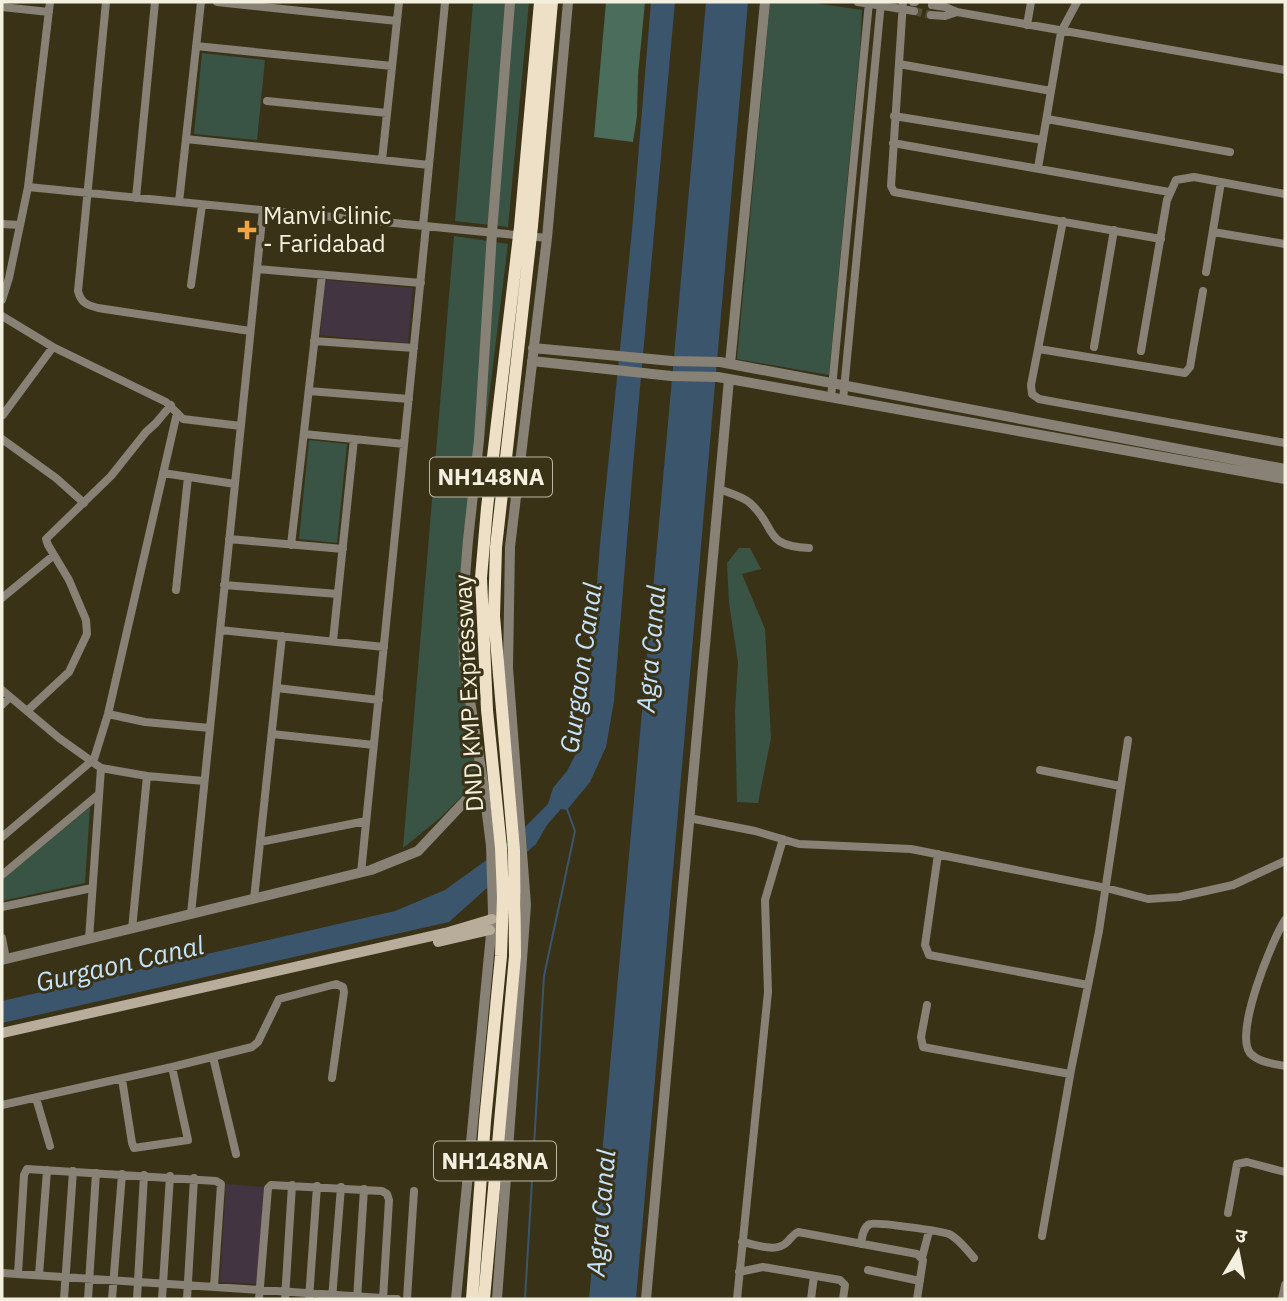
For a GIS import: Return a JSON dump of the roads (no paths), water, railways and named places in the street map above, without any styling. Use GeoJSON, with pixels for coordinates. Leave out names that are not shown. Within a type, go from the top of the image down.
{"type":"FeatureCollection","features":[{"type":"Feature","properties":{"kind":"highway","name":"DND KMP Expressway"},"geometry":{"type":"LineString","coordinates":[[526,227],[540,2]]}},
{"type":"Feature","properties":{"kind":"highway","name":"DND KMP Expressway"},"geometry":{"type":"LineString","coordinates":[[472,1299],[485,1121],[515,956],[514,850],[494,616],[496,547],[524,246],[552,2]]}},
{"type":"Feature","properties":{"kind":"highway","name":"DND KMP Expressway"},"geometry":{"type":"LineString","coordinates":[[484,1299],[502,1024],[503,897],[501,848],[487,710],[482,567],[524,246]]}},
{"type":"Feature","properties":{"kind":"main road"},"geometry":{"type":"LineString","coordinates":[[2,1033],[491,924]]}},
{"type":"Feature","properties":{"kind":"main road"},"geometry":{"type":"LineString","coordinates":[[2,1039],[491,924]]}},
{"type":"Feature","properties":{"kind":"street"},"geometry":{"type":"LineString","coordinates":[[2,300],[28,187],[50,2]]}},
{"type":"Feature","properties":{"kind":"street"},"geometry":{"type":"LineString","coordinates":[[106,2],[78,290],[83,303],[98,309],[250,331]]}},
{"type":"Feature","properties":{"kind":"street"},"geometry":{"type":"LineString","coordinates":[[135,198],[155,2]]}},
{"type":"Feature","properties":{"kind":"street"},"geometry":{"type":"LineString","coordinates":[[179,202],[201,2]]}},
{"type":"Feature","properties":{"kind":"street"},"geometry":{"type":"LineString","coordinates":[[217,2],[397,21]]}},
{"type":"Feature","properties":{"kind":"street"},"geometry":{"type":"LineString","coordinates":[[382,160],[399,2]]}},
{"type":"Feature","properties":{"kind":"street"},"geometry":{"type":"LineString","coordinates":[[456,1299],[491,924],[492,888],[484,782],[464,663],[463,602],[480,440],[492,233],[510,2]]}},
{"type":"Feature","properties":{"kind":"street"},"geometry":{"type":"LineString","coordinates":[[497,1299],[526,905],[508,668],[510,547],[547,237],[568,2]]}},
{"type":"Feature","properties":{"kind":"street"},"geometry":{"type":"LineString","coordinates":[[725,363],[765,2]]}},
{"type":"Feature","properties":{"kind":"street"},"geometry":{"type":"LineString","coordinates":[[858,2],[914,5]]}},
{"type":"Feature","properties":{"kind":"street"},"geometry":{"type":"LineString","coordinates":[[1027,24],[1031,2]]}},
{"type":"Feature","properties":{"kind":"street"},"geometry":{"type":"LineString","coordinates":[[1038,168],[1061,32],[1077,2]]}},
{"type":"Feature","properties":{"kind":"street"},"geometry":{"type":"LineString","coordinates":[[361,873],[421,283],[429,165],[445,3]]}},
{"type":"Feature","properties":{"kind":"street"},"geometry":{"type":"LineString","coordinates":[[831,398],[869,3]]}},
{"type":"Feature","properties":{"kind":"street"},"geometry":{"type":"LineString","coordinates":[[843,400],[881,4]]}},
{"type":"Feature","properties":{"kind":"street"},"geometry":{"type":"LineString","coordinates":[[932,5],[1061,32],[1285,70]]}},
{"type":"Feature","properties":{"kind":"street"},"geometry":{"type":"LineString","coordinates":[[903,6],[891,186],[897,194],[1161,239]]}},
{"type":"Feature","properties":{"kind":"street"},"geometry":{"type":"LineString","coordinates":[[2,7],[49,12]]}},
{"type":"Feature","properties":{"kind":"street"},"geometry":{"type":"LineString","coordinates":[[932,15],[946,16],[957,12]]}},
{"type":"Feature","properties":{"kind":"street"},"geometry":{"type":"LineString","coordinates":[[197,46],[392,66]]}},
{"type":"Feature","properties":{"kind":"street"},"geometry":{"type":"LineString","coordinates":[[899,64],[1051,91]]}},
{"type":"Feature","properties":{"kind":"street"},"geometry":{"type":"LineString","coordinates":[[267,102],[387,113]]}},
{"type":"Feature","properties":{"kind":"street"},"geometry":{"type":"LineString","coordinates":[[894,116],[1044,140]]}},
{"type":"Feature","properties":{"kind":"street"},"geometry":{"type":"LineString","coordinates":[[1047,119],[1230,152]]}},
{"type":"Feature","properties":{"kind":"street"},"geometry":{"type":"LineString","coordinates":[[186,139],[429,165]]}},
{"type":"Feature","properties":{"kind":"street"},"geometry":{"type":"LineString","coordinates":[[893,143],[1169,192]]}},
{"type":"Feature","properties":{"kind":"street"},"geometry":{"type":"LineString","coordinates":[[1142,351],[1169,192],[1176,180],[1184,177],[1285,194]]}},
{"type":"Feature","properties":{"kind":"street"},"geometry":{"type":"LineString","coordinates":[[1206,272],[1222,182]]}},
{"type":"Feature","properties":{"kind":"street"},"geometry":{"type":"LineString","coordinates":[[28,187],[547,237]]}},
{"type":"Feature","properties":{"kind":"street"},"geometry":{"type":"LineString","coordinates":[[191,285],[202,205]]}},
{"type":"Feature","properties":{"kind":"street"},"geometry":{"type":"LineString","coordinates":[[191,914],[263,210]]}},
{"type":"Feature","properties":{"kind":"street"},"geometry":{"type":"LineString","coordinates":[[1063,221],[1032,394],[1039,399],[1285,443]]}},
{"type":"Feature","properties":{"kind":"street"},"geometry":{"type":"LineString","coordinates":[[2,223],[20,225]]}},
{"type":"Feature","properties":{"kind":"street"},"geometry":{"type":"LineString","coordinates":[[1094,347],[1114,230]]}},
{"type":"Feature","properties":{"kind":"street"},"geometry":{"type":"LineString","coordinates":[[1213,232],[1285,244]]}},
{"type":"Feature","properties":{"kind":"street"},"geometry":{"type":"LineString","coordinates":[[257,269],[421,283]]}},
{"type":"Feature","properties":{"kind":"street"},"geometry":{"type":"LineString","coordinates":[[292,545],[322,275]]}},
{"type":"Feature","properties":{"kind":"street"},"geometry":{"type":"LineString","coordinates":[[1039,349],[1185,373],[1191,367],[1203,291]]}},
{"type":"Feature","properties":{"kind":"street"},"geometry":{"type":"LineString","coordinates":[[2,316],[53,346],[171,405],[183,419],[241,426]]}},
{"type":"Feature","properties":{"kind":"street"},"geometry":{"type":"LineString","coordinates":[[314,341],[414,348]]}},
{"type":"Feature","properties":{"kind":"street"},"geometry":{"type":"LineString","coordinates":[[4,415],[53,346]]}},
{"type":"Feature","properties":{"kind":"street"},"geometry":{"type":"LineString","coordinates":[[534,348],[672,361],[725,363],[1285,469]]}},
{"type":"Feature","properties":{"kind":"street"},"geometry":{"type":"LineString","coordinates":[[532,361],[671,376],[723,378],[1285,479]]}},
{"type":"Feature","properties":{"kind":"street"},"geometry":{"type":"LineString","coordinates":[[646,1299],[719,489],[723,378]]}},
{"type":"Feature","properties":{"kind":"street"},"geometry":{"type":"LineString","coordinates":[[309,390],[409,399]]}},
{"type":"Feature","properties":{"kind":"street"},"geometry":{"type":"LineString","coordinates":[[27,711],[69,672],[87,634],[86,620],[69,580],[46,539],[111,476],[171,405]]}},
{"type":"Feature","properties":{"kind":"street"},"geometry":{"type":"LineString","coordinates":[[2,837],[97,756],[177,413]]}},
{"type":"Feature","properties":{"kind":"street"},"geometry":{"type":"LineString","coordinates":[[304,434],[404,444]]}},
{"type":"Feature","properties":{"kind":"street"},"geometry":{"type":"LineString","coordinates":[[2,439],[84,503]]}},
{"type":"Feature","properties":{"kind":"street"},"geometry":{"type":"LineString","coordinates":[[333,641],[354,439]]}},
{"type":"Feature","properties":{"kind":"street"},"geometry":{"type":"LineString","coordinates":[[163,474],[235,484]]}},
{"type":"Feature","properties":{"kind":"street"},"geometry":{"type":"LineString","coordinates":[[176,590],[188,477]]}},
{"type":"Feature","properties":{"kind":"street"},"geometry":{"type":"LineString","coordinates":[[719,489],[751,504],[780,543],[809,548]]}},
{"type":"Feature","properties":{"kind":"street"},"geometry":{"type":"LineString","coordinates":[[229,539],[343,550]]}},
{"type":"Feature","properties":{"kind":"street"},"geometry":{"type":"LineString","coordinates":[[2,598],[54,555]]}},
{"type":"Feature","properties":{"kind":"street"},"geometry":{"type":"LineString","coordinates":[[224,585],[338,594]]}},
{"type":"Feature","properties":{"kind":"street"},"geometry":{"type":"LineString","coordinates":[[220,630],[384,647]]}},
{"type":"Feature","properties":{"kind":"street"},"geometry":{"type":"LineString","coordinates":[[254,899],[282,636]]}},
{"type":"Feature","properties":{"kind":"street"},"geometry":{"type":"LineString","coordinates":[[276,688],[379,700]]}},
{"type":"Feature","properties":{"kind":"street"},"geometry":{"type":"LineString","coordinates":[[2,690],[101,768],[147,776],[204,781]]}},
{"type":"Feature","properties":{"kind":"street"},"geometry":{"type":"LineString","coordinates":[[2,705],[10,697]]}},
{"type":"Feature","properties":{"kind":"street"},"geometry":{"type":"LineString","coordinates":[[108,714],[145,722],[210,728]]}},
{"type":"Feature","properties":{"kind":"street"},"geometry":{"type":"LineString","coordinates":[[474,732],[512,729]]}},
{"type":"Feature","properties":{"kind":"street"},"geometry":{"type":"LineString","coordinates":[[272,734],[374,745]]}},
{"type":"Feature","properties":{"kind":"street"},"geometry":{"type":"LineString","coordinates":[[1042,1236],[1106,888],[1128,740]]}},
{"type":"Feature","properties":{"kind":"street"},"geometry":{"type":"LineString","coordinates":[[89,939],[101,768]]}},
{"type":"Feature","properties":{"kind":"street"},"geometry":{"type":"LineString","coordinates":[[1040,770],[1120,786]]}},
{"type":"Feature","properties":{"kind":"street"},"geometry":{"type":"LineString","coordinates":[[131,929],[147,776]]}},
{"type":"Feature","properties":{"kind":"street"},"geometry":{"type":"LineString","coordinates":[[2,938],[4,959],[361,873],[418,850],[484,782]]}},
{"type":"Feature","properties":{"kind":"street"},"geometry":{"type":"LineString","coordinates":[[2,875],[99,794]]}},
{"type":"Feature","properties":{"kind":"street"},"geometry":{"type":"LineString","coordinates":[[689,818],[755,831],[799,844],[875,846],[938,854],[1148,899],[1161,899],[1233,885],[1285,861]]}},
{"type":"Feature","properties":{"kind":"street"},"geometry":{"type":"LineString","coordinates":[[260,842],[366,821]]}},
{"type":"Feature","properties":{"kind":"street"},"geometry":{"type":"LineString","coordinates":[[737,1299],[768,992],[765,900],[783,839]]}},
{"type":"Feature","properties":{"kind":"street"},"geometry":{"type":"LineString","coordinates":[[938,854],[925,945],[929,955],[1088,985]]}},
{"type":"Feature","properties":{"kind":"street"},"geometry":{"type":"LineString","coordinates":[[2,907],[92,888]]}},
{"type":"Feature","properties":{"kind":"street"},"geometry":{"type":"LineString","coordinates":[[1285,920],[1275,938],[1255,991],[1246,1045],[1252,1056],[1259,1060],[1285,1066]]}},
{"type":"Feature","properties":{"kind":"street"},"geometry":{"type":"LineString","coordinates":[[486,970],[519,973]]}},
{"type":"Feature","properties":{"kind":"street"},"geometry":{"type":"LineString","coordinates":[[2,1105],[172,1068],[255,1045],[279,999],[340,985],[344,998],[332,1078]]}},
{"type":"Feature","properties":{"kind":"street"},"geometry":{"type":"LineString","coordinates":[[927,1004],[921,1037],[923,1047],[1070,1074]]}},
{"type":"Feature","properties":{"kind":"street"},"geometry":{"type":"LineString","coordinates":[[213,1057],[236,1154]]}},
{"type":"Feature","properties":{"kind":"street"},"geometry":{"type":"LineString","coordinates":[[122,1079],[134,1148],[188,1140],[172,1068]]}},
{"type":"Feature","properties":{"kind":"street"},"geometry":{"type":"LineString","coordinates":[[36,1098],[50,1146]]}},
{"type":"Feature","properties":{"kind":"street"},"geometry":{"type":"LineString","coordinates":[[1228,1213],[1237,1164],[1247,1162],[1285,1172]]}},
{"type":"Feature","properties":{"kind":"street"},"geometry":{"type":"LineString","coordinates":[[18,1274],[24,1175],[29,1169],[170,1176],[216,1181],[221,1184],[214,1287]]}},
{"type":"Feature","properties":{"kind":"street"},"geometry":{"type":"LineString","coordinates":[[40,1275],[47,1170]]}},
{"type":"Feature","properties":{"kind":"street"},"geometry":{"type":"LineString","coordinates":[[64,1299],[73,1171]]}},
{"type":"Feature","properties":{"kind":"street"},"geometry":{"type":"LineString","coordinates":[[88,1299],[96,1173]]}},
{"type":"Feature","properties":{"kind":"street"},"geometry":{"type":"LineString","coordinates":[[112,1299],[122,1174]]}},
{"type":"Feature","properties":{"kind":"street"},"geometry":{"type":"LineString","coordinates":[[137,1299],[144,1175]]}},
{"type":"Feature","properties":{"kind":"street"},"geometry":{"type":"LineString","coordinates":[[162,1299],[170,1176]]}},
{"type":"Feature","properties":{"kind":"street"},"geometry":{"type":"LineString","coordinates":[[187,1299],[194,1178]]}},
{"type":"Feature","properties":{"kind":"street"},"geometry":{"type":"LineString","coordinates":[[260,1294],[268,1188],[271,1185],[317,1186],[382,1191],[389,1198],[383,1299]]}},
{"type":"Feature","properties":{"kind":"street"},"geometry":{"type":"LineString","coordinates":[[285,1296],[292,1185]]}},
{"type":"Feature","properties":{"kind":"street"},"geometry":{"type":"LineString","coordinates":[[309,1296],[317,1186]]}},
{"type":"Feature","properties":{"kind":"street"},"geometry":{"type":"LineString","coordinates":[[332,1297],[341,1187]]}},
{"type":"Feature","properties":{"kind":"street"},"geometry":{"type":"LineString","coordinates":[[357,1298],[364,1189]]}},
{"type":"Feature","properties":{"kind":"street"},"geometry":{"type":"LineString","coordinates":[[407,1299],[414,1191]]}},
{"type":"Feature","properties":{"kind":"street"},"geometry":{"type":"LineString","coordinates":[[861,1244],[865,1229],[872,1224],[929,1231],[953,1236],[974,1258]]}},
{"type":"Feature","properties":{"kind":"street"},"geometry":{"type":"LineString","coordinates":[[917,1299],[922,1258],[929,1231]]}},
{"type":"Feature","properties":{"kind":"street"},"geometry":{"type":"LineString","coordinates":[[742,1242],[778,1247],[786,1244],[798,1232],[917,1254],[922,1258]]}},
{"type":"Feature","properties":{"kind":"street"},"geometry":{"type":"LineString","coordinates":[[739,1272],[763,1267],[843,1281],[843,1299]]}},
{"type":"Feature","properties":{"kind":"street"},"geometry":{"type":"LineString","coordinates":[[868,1270],[920,1281]]}},
{"type":"Feature","properties":{"kind":"street"},"geometry":{"type":"LineString","coordinates":[[2,1273],[214,1287],[285,1296],[397,1299]]}},
{"type":"Feature","properties":{"kind":"street"},"geometry":{"type":"LineString","coordinates":[[811,1299],[814,1276]]}},
{"type":"Feature","properties":{"kind":"street"},"geometry":{"type":"LineString","coordinates":[[1282,1299],[1285,1285]]}},
{"type":"Feature","properties":{"kind":"water"},"geometry":{"type":"Polygon","coordinates":[[[651,2],[675,2],[614,701],[606,747],[590,782],[567,810],[561,809],[547,825],[536,844],[449,922],[2,1023],[2,1001],[395,911],[445,890],[518,834],[548,804],[553,788],[567,771],[582,742],[587,711],[651,2]]]}},
{"type":"Feature","properties":{"kind":"water","name":"Agra Canal"},"geometry":{"type":"Polygon","coordinates":[[[706,2],[748,2],[636,1299],[589,1299],[706,2]]]}},
{"type":"Feature","properties":{"kind":"waterway"},"geometry":{"type":"LineString","coordinates":[[525,1299],[544,976],[575,831],[567,809]]}},
{"type":"Feature","properties":{"kind":"tunnel"},"geometry":{"type":"LineString","coordinates":[[914,11],[931,15]]}},
{"type":"Feature","properties":{"kind":"place","name":"Manvi Clinic - Faridabad"},"geometry":{"type":"Point","coordinates":[247,230]}},
{"type":"Feature","properties":{"kind":"water label","name":"Gurgaon Canal"},"geometry":{"type":"Point","coordinates":[581,668]}},
{"type":"Feature","properties":{"kind":"water label","name":"Gurgaon Canal"},"geometry":{"type":"Point","coordinates":[120,964]}}]}
